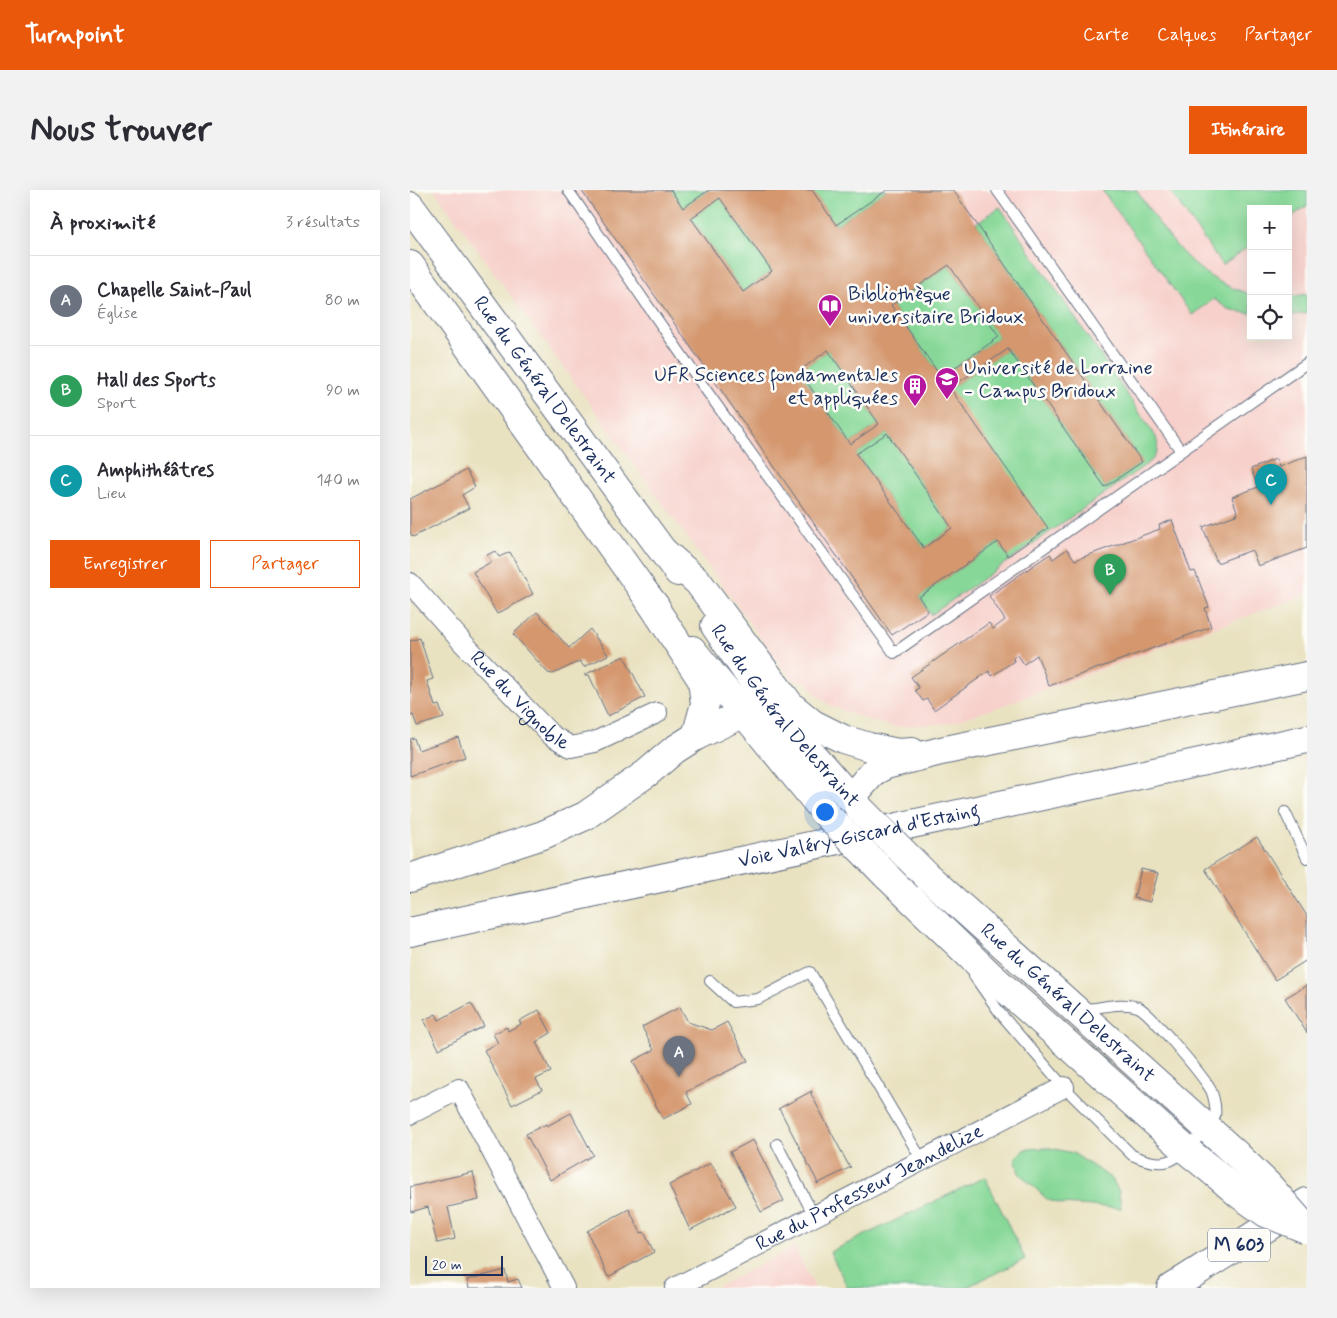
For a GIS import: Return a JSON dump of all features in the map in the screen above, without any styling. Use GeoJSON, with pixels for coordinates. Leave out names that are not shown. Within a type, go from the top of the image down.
{"type":"FeatureCollection","features":[{"type":"Feature","properties":{"kind":"main road","name":"Rue du Général Delestraint"},"geometry":{"type":"LineString","coordinates":[[410,206],[665,553],[776,714],[857,805],[928,878],[1237,1155],[1268,1184],[1307,1229]]}},
{"type":"Feature","properties":{"kind":"main road","name":"Rue du Général Delestraint"},"geometry":{"type":"LineString","coordinates":[[410,265],[642,589],[837,825],[991,976],[1185,1149],[1239,1194],[1266,1213],[1307,1229]]}},
{"type":"Feature","properties":{"kind":"main road"},"geometry":{"type":"LineString","coordinates":[[665,553],[698,582],[790,706],[813,724],[843,739],[869,747],[898,753],[941,752]]}},
{"type":"Feature","properties":{"kind":"main road"},"geometry":{"type":"LineString","coordinates":[[642,589],[702,680],[705,704],[696,736]]}},
{"type":"Feature","properties":{"kind":"main road"},"geometry":{"type":"LineString","coordinates":[[837,825],[857,805],[856,792],[874,771],[886,765],[1307,676]]}},
{"type":"Feature","properties":{"kind":"main road"},"geometry":{"type":"LineString","coordinates":[[410,878],[543,835],[585,816],[647,773],[674,750],[696,736],[744,713],[776,714]]}},
{"type":"Feature","properties":{"kind":"main road","name":"Voie Valéry-Giscard d'Estaing"},"geometry":{"type":"LineString","coordinates":[[410,932],[1307,739]]}},
{"type":"Feature","properties":{"kind":"main road","name":"M 603"},"geometry":{"type":"LineString","coordinates":[[1171,1288],[1307,1202]]}},
{"type":"Feature","properties":{"kind":"street","name":"Rue du Vignoble"},"geometry":{"type":"LineString","coordinates":[[410,583],[464,644],[551,735],[571,747],[594,742],[657,714]]}},
{"type":"Feature","properties":{"kind":"street","name":"Rue du Professeur Jeandelize"},"geometry":{"type":"LineString","coordinates":[[675,1288],[1064,1087]]}},
{"type":"Feature","properties":{"kind":"street"},"geometry":{"type":"LineString","coordinates":[[410,1114],[459,1089],[564,1288]]}},
{"type":"Feature","properties":{"kind":"lane"},"geometry":{"type":"LineString","coordinates":[[568,190],[716,404],[894,653],[1307,363]]}},
{"type":"Feature","properties":{"kind":"lane"},"geometry":{"type":"LineString","coordinates":[[997,190],[1181,451]]}},
{"type":"Feature","properties":{"kind":"lane"},"geometry":{"type":"LineString","coordinates":[[1286,812],[1307,858]]}},
{"type":"Feature","properties":{"kind":"lane"},"geometry":{"type":"LineString","coordinates":[[942,930],[1000,1013],[1064,1087],[1132,1155],[1143,1160],[1170,1161],[1207,1128],[1215,1116],[1215,1102],[1210,1087],[1153,1018],[1140,1008],[1126,1004],[1095,1009],[1074,1009]]}},
{"type":"Feature","properties":{"kind":"lane"},"geometry":{"type":"LineString","coordinates":[[710,981],[733,1002],[758,999],[810,972],[922,1160]]}},
{"type":"Feature","properties":{"kind":"lane"},"geometry":{"type":"LineString","coordinates":[[777,1144],[814,1216]]}},
{"type":"Feature","properties":{"kind":"shaded area","name":"Université de Lorraine - Campus Bridoux"},"geometry":{"type":"Polygon","coordinates":[[[434,190],[1307,190],[1307,594],[1007,704],[950,723],[895,727],[871,721],[831,706],[818,696],[806,681],[795,681],[781,666],[434,190]]]}},
{"type":"Feature","properties":{"kind":"shaded area"},"geometry":{"type":"Polygon","coordinates":[[[795,1247],[815,1288],[715,1288],[795,1247]]]}},
{"type":"Feature","properties":{"kind":"green space"},"geometry":{"type":"Polygon","coordinates":[[[671,190],[709,190],[683,208],[671,190]]]}},
{"type":"Feature","properties":{"kind":"green space"},"geometry":{"type":"Polygon","coordinates":[[[812,190],[887,190],[836,225],[812,190]]]}},
{"type":"Feature","properties":{"kind":"green space"},"geometry":{"type":"Polygon","coordinates":[[[1102,190],[1136,190],[1159,224],[1183,254],[1197,267],[1230,287],[1247,293],[1247,313],[1228,309],[1214,299],[1192,315],[1102,190]]]}},
{"type":"Feature","properties":{"kind":"green space"},"geometry":{"type":"Polygon","coordinates":[[[1169,190],[1307,190],[1307,206],[1292,216],[1292,205],[1247,205],[1247,248],[1222,265],[1169,190]]]}},
{"type":"Feature","properties":{"kind":"green space"},"geometry":{"type":"Polygon","coordinates":[[[720,198],[772,271],[743,292],[691,218],[720,198]]]}},
{"type":"Feature","properties":{"kind":"green space"},"geometry":{"type":"Polygon","coordinates":[[[1000,207],[1156,437],[1157,450],[1151,461],[931,615],[919,597],[998,542],[1008,556],[950,388],[1008,349],[1105,487],[1142,462],[976,223],[1000,207]]]}},
{"type":"Feature","properties":{"kind":"green space"},"geometry":{"type":"Polygon","coordinates":[[[949,265],[999,337],[941,377],[891,305],[949,265]]]}},
{"type":"Feature","properties":{"kind":"green space"},"geometry":{"type":"Polygon","coordinates":[[[1307,294],[1307,313],[1292,315],[1292,296],[1307,294]]]}},
{"type":"Feature","properties":{"kind":"green space"},"geometry":{"type":"Polygon","coordinates":[[[828,350],[879,424],[850,444],[799,371],[828,350]]]}},
{"type":"Feature","properties":{"kind":"green space"},"geometry":{"type":"Polygon","coordinates":[[[887,433],[952,528],[924,548],[856,454],[887,433]]]}},
{"type":"Feature","properties":{"kind":"green space"},"geometry":{"type":"Polygon","coordinates":[[[1050,1148],[1073,1153],[1112,1179],[1119,1192],[1121,1208],[1062,1204],[1048,1200],[1019,1173],[1015,1158],[1025,1149],[1050,1148]]]}},
{"type":"Feature","properties":{"kind":"green space"},"geometry":{"type":"Polygon","coordinates":[[[985,1177],[1025,1259],[965,1288],[848,1288],[830,1252],[985,1177]]]}},
{"type":"Feature","properties":{"kind":"building","name":"UFR Sciences fondamentales et appliquées"},"geometry":{"type":"Polygon","coordinates":[[[581,190],[671,190],[683,208],[709,190],[812,190],[836,225],[887,190],[953,190],[1142,462],[1105,487],[1008,349],[950,388],[1048,528],[1008,556],[998,542],[919,597],[928,611],[892,635],[581,190]],[[720,198],[691,218],[743,292],[772,271],[720,198]],[[949,265],[891,305],[941,377],[999,337],[949,265]],[[828,350],[799,371],[850,444],[879,424],[828,350]],[[887,433],[856,454],[924,548],[952,528],[887,433]]]}},
{"type":"Feature","properties":{"kind":"building"},"geometry":{"type":"Polygon","coordinates":[[[1307,456],[1307,548],[1258,566],[1252,550],[1217,563],[1203,527],[1238,514],[1232,497],[1258,487],[1251,469],[1276,459],[1279,467],[1307,456]]]}},
{"type":"Feature","properties":{"kind":"building"},"geometry":{"type":"Polygon","coordinates":[[[466,470],[475,487],[462,495],[469,508],[413,537],[410,533],[410,499],[466,470]]]}},
{"type":"Feature","properties":{"kind":"building"},"geometry":{"type":"Polygon","coordinates":[[[1172,520],[1191,572],[1195,571],[1209,607],[1205,608],[1211,627],[1049,686],[1037,655],[1024,664],[1017,654],[1013,658],[1014,661],[992,676],[989,671],[934,710],[927,699],[923,701],[915,690],[919,688],[911,677],[989,623],[993,629],[1005,620],[989,596],[1050,554],[1053,559],[1067,549],[1075,560],[1160,529],[1159,525],[1172,520]]]}},
{"type":"Feature","properties":{"kind":"building"},"geometry":{"type":"Polygon","coordinates":[[[495,551],[499,557],[510,552],[533,594],[497,614],[473,572],[491,562],[487,555],[495,551]]]}},
{"type":"Feature","properties":{"kind":"building"},"geometry":{"type":"Polygon","coordinates":[[[537,612],[569,648],[590,629],[608,655],[584,667],[580,661],[553,674],[548,673],[513,634],[537,612]]]}},
{"type":"Feature","properties":{"kind":"building"},"geometry":{"type":"Polygon","coordinates":[[[420,638],[433,679],[427,681],[435,706],[439,705],[444,718],[417,726],[413,715],[410,716],[410,641],[420,638]]]}},
{"type":"Feature","properties":{"kind":"building"},"geometry":{"type":"Polygon","coordinates":[[[624,656],[645,697],[608,716],[589,675],[584,675],[624,656]]]}},
{"type":"Feature","properties":{"kind":"building"},"geometry":{"type":"Polygon","coordinates":[[[458,737],[465,757],[410,776],[410,739],[414,738],[418,750],[458,737]]]}},
{"type":"Feature","properties":{"kind":"building"},"geometry":{"type":"Polygon","coordinates":[[[1257,837],[1307,916],[1307,960],[1275,980],[1205,869],[1257,837]]]}},
{"type":"Feature","properties":{"kind":"building"},"geometry":{"type":"Polygon","coordinates":[[[1141,869],[1158,873],[1150,902],[1134,898],[1141,869]]]}},
{"type":"Feature","properties":{"kind":"building"},"geometry":{"type":"Polygon","coordinates":[[[1307,985],[1307,1033],[1285,998],[1307,985]]]}},
{"type":"Feature","properties":{"kind":"building"},"geometry":{"type":"Polygon","coordinates":[[[471,1003],[484,1026],[439,1049],[424,1020],[436,1014],[439,1020],[471,1003]]]}},
{"type":"Feature","properties":{"kind":"building"},"geometry":{"type":"Polygon","coordinates":[[[680,1007],[688,1022],[712,1030],[727,1022],[748,1061],[686,1092],[692,1104],[663,1119],[633,1061],[654,1050],[642,1027],[680,1007]]]}},
{"type":"Feature","properties":{"kind":"building"},"geometry":{"type":"Polygon","coordinates":[[[539,1010],[551,1033],[536,1042],[551,1072],[536,1079],[542,1090],[512,1105],[484,1050],[498,1043],[493,1034],[507,1027],[508,1031],[521,1024],[519,1021],[539,1010]]]}},
{"type":"Feature","properties":{"kind":"building"},"geometry":{"type":"Polygon","coordinates":[[[812,1091],[811,1094],[851,1167],[817,1184],[778,1109],[812,1091]]]}},
{"type":"Feature","properties":{"kind":"building"},"geometry":{"type":"Polygon","coordinates":[[[571,1113],[593,1155],[550,1180],[526,1134],[546,1124],[547,1126],[571,1113]]]}},
{"type":"Feature","properties":{"kind":"building"},"geometry":{"type":"Polygon","coordinates":[[[753,1140],[784,1201],[761,1212],[730,1152],[753,1140]]]}},
{"type":"Feature","properties":{"kind":"building"},"geometry":{"type":"Polygon","coordinates":[[[711,1163],[736,1206],[690,1230],[669,1185],[711,1163]]]}},
{"type":"Feature","properties":{"kind":"building"},"geometry":{"type":"Polygon","coordinates":[[[473,1172],[479,1200],[448,1207],[455,1239],[437,1243],[428,1207],[411,1212],[410,1187],[473,1172]]]}},
{"type":"Feature","properties":{"kind":"building"},"geometry":{"type":"Polygon","coordinates":[[[629,1209],[641,1233],[644,1232],[654,1252],[608,1277],[587,1231],[629,1209]]]}},
{"type":"Feature","properties":{"kind":"building"},"geometry":{"type":"Polygon","coordinates":[[[505,1270],[508,1282],[518,1279],[522,1288],[469,1288],[467,1280],[505,1270]]]}},
{"type":"Feature","properties":{"kind":"place","name":"Bibliothèque universitaire Bridoux"},"geometry":{"type":"Point","coordinates":[830,327]}},
{"type":"Feature","properties":{"kind":"place","name":"Université de Lorraine - Campus Bridoux"},"geometry":{"type":"Point","coordinates":[947,400]}},
{"type":"Feature","properties":{"kind":"place","name":"UFR Sciences fondamentales et appliquées"},"geometry":{"type":"Point","coordinates":[915,407]}},
{"type":"Feature","properties":{"kind":"place","name":"Amphithéâtres"},"geometry":{"type":"Point","coordinates":[1271,505]}},
{"type":"Feature","properties":{"kind":"place","name":"Hall des Sports"},"geometry":{"type":"Point","coordinates":[1110,595]}},
{"type":"Feature","properties":{"kind":"place","name":"Chapelle Saint-Paul"},"geometry":{"type":"Point","coordinates":[679,1077]}}]}
